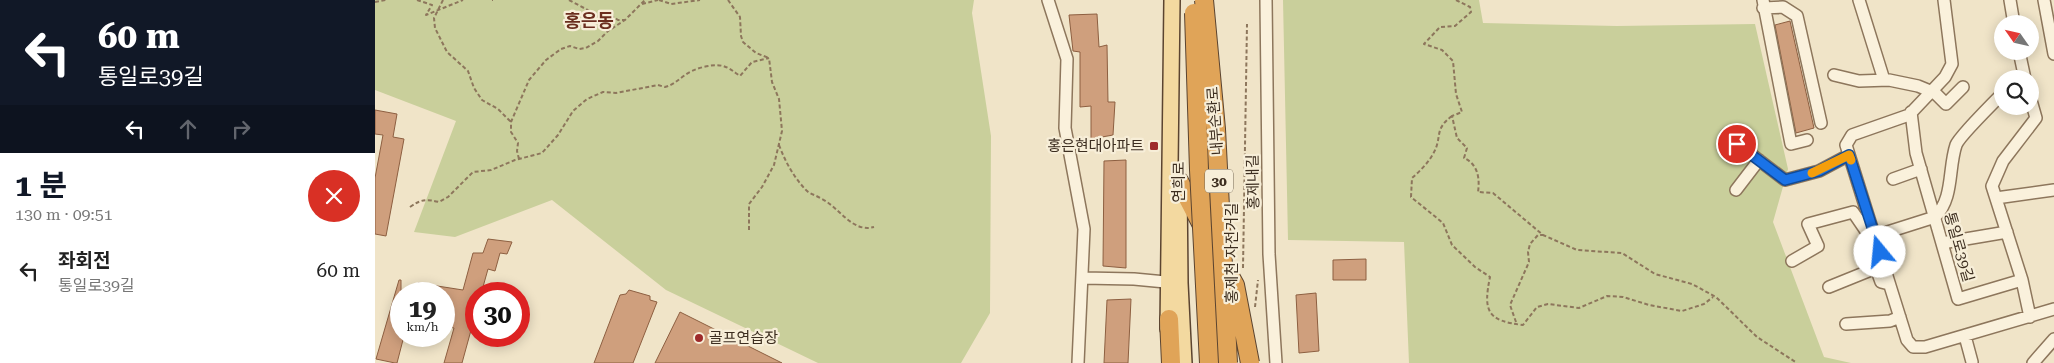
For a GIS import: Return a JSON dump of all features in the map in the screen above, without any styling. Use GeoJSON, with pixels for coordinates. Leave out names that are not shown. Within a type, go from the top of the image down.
{"type":"FeatureCollection","features":[{"type":"Feature","properties":{"kind":"highway","name":"내부순환로"},"geometry":{"type":"LineString","coordinates":[[1194,0],[1199,170],[1209,363]]}},
{"type":"Feature","properties":{"kind":"highway","name":"내부순환로"},"geometry":{"type":"LineString","coordinates":[[1204,0],[1216,129],[1228,363]]}},
{"type":"Feature","properties":{"kind":"highway"},"geometry":{"type":"LineString","coordinates":[[1179,181],[1235,284],[1249,363]]}},
{"type":"Feature","properties":{"kind":"highway"},"geometry":{"type":"LineString","coordinates":[[1169,320],[1171,363]]}},
{"type":"Feature","properties":{"kind":"main road"},"geometry":{"type":"LineString","coordinates":[[1165,363],[1173,282],[1172,0]]}},
{"type":"Feature","properties":{"kind":"main road","name":"연희로"},"geometry":{"type":"LineString","coordinates":[[1179,0],[1179,181],[1173,282],[1184,363]]}},
{"type":"Feature","properties":{"kind":"street"},"geometry":{"type":"LineString","coordinates":[[1048,0],[1067,60],[1065,128],[1084,229],[1078,363]]}},
{"type":"Feature","properties":{"kind":"street","name":"홍제내길"},"geometry":{"type":"LineString","coordinates":[[1266,0],[1269,254],[1276,363]]}},
{"type":"Feature","properties":{"kind":"street"},"geometry":{"type":"LineString","coordinates":[[1859,0],[1884,80]]}},
{"type":"Feature","properties":{"kind":"street"},"geometry":{"type":"LineString","coordinates":[[1944,0],[1952,64],[1945,76],[1930,90],[1909,115],[1852,135],[1846,145],[1907,340],[1913,347],[1925,347],[2054,309]]}},
{"type":"Feature","properties":{"kind":"street"},"geometry":{"type":"LineString","coordinates":[[2010,0],[2012,15]]}},
{"type":"Feature","properties":{"kind":"street"},"geometry":{"type":"LineString","coordinates":[[2044,0],[2050,13],[2054,54]]}},
{"type":"Feature","properties":{"kind":"street"},"geometry":{"type":"LineString","coordinates":[[1807,140],[1791,144],[1763,4],[1783,7],[1797,16],[1821,123]]}},
{"type":"Feature","properties":{"kind":"street"},"geometry":{"type":"LineString","coordinates":[[1834,75],[1859,81],[1884,80],[1918,86],[1930,90],[1946,104],[1963,87]]}},
{"type":"Feature","properties":{"kind":"street"},"geometry":{"type":"LineString","coordinates":[[1792,261],[1818,246],[1809,224],[1853,212],[1868,234],[1875,236],[1935,217],[1940,212],[1950,188],[1957,143],[1994,103]]}},
{"type":"Feature","properties":{"kind":"street","name":"통일로39길"},"geometry":{"type":"LineString","coordinates":[[1911,112],[1916,153],[1958,299],[2022,280]]}},
{"type":"Feature","properties":{"kind":"street"},"geometry":{"type":"LineString","coordinates":[[2030,317],[2022,280],[1993,186],[2003,161],[2036,118],[2035,115]]}},
{"type":"Feature","properties":{"kind":"street"},"geometry":{"type":"LineString","coordinates":[[1726,135],[1785,180],[1819,171],[1849,155]]}},
{"type":"Feature","properties":{"kind":"street"},"geometry":{"type":"LineString","coordinates":[[1736,190],[1759,160]]}},
{"type":"Feature","properties":{"kind":"street"},"geometry":{"type":"LineString","coordinates":[[1893,179],[1921,169]]}},
{"type":"Feature","properties":{"kind":"street"},"geometry":{"type":"LineString","coordinates":[[1996,198],[2054,190]]}},
{"type":"Feature","properties":{"kind":"street"},"geometry":{"type":"LineString","coordinates":[[1942,243],[2007,232]]}},
{"type":"Feature","properties":{"kind":"street"},"geometry":{"type":"LineString","coordinates":[[1829,287],[1876,268],[1881,282],[1889,284]]}},
{"type":"Feature","properties":{"kind":"street"},"geometry":{"type":"LineString","coordinates":[[1083,278],[1173,282]]}},
{"type":"Feature","properties":{"kind":"street"},"geometry":{"type":"LineString","coordinates":[[1846,324],[1890,321],[1900,317]]}},
{"type":"Feature","properties":{"kind":"street"},"geometry":{"type":"LineString","coordinates":[[1965,336],[1972,362]]}},
{"type":"Feature","properties":{"kind":"street"},"geometry":{"type":"LineString","coordinates":[[2033,363],[2054,339]]}},
{"type":"Feature","properties":{"kind":"path"},"geometry":{"type":"LineString","coordinates":[[375,2],[386,0]]}},
{"type":"Feature","properties":{"kind":"path"},"geometry":{"type":"LineString","coordinates":[[417,0],[432,6],[426,15],[463,0]]}},
{"type":"Feature","properties":{"kind":"path"},"geometry":{"type":"LineString","coordinates":[[443,0],[434,18],[435,28],[447,52],[468,72],[474,88],[482,100],[498,109],[511,122]]}},
{"type":"Feature","properties":{"kind":"path"},"geometry":{"type":"LineString","coordinates":[[569,0],[599,16],[610,15],[618,20],[625,20]]}},
{"type":"Feature","properties":{"kind":"path"},"geometry":{"type":"LineString","coordinates":[[519,159],[517,143],[511,132],[511,122],[529,80],[546,60],[561,49],[570,46],[579,49],[586,48],[598,41],[608,31],[625,20],[645,0]]}},
{"type":"Feature","properties":{"kind":"path"},"geometry":{"type":"LineString","coordinates":[[643,4],[658,0],[671,4],[700,0]]}},
{"type":"Feature","properties":{"kind":"path"},"geometry":{"type":"LineString","coordinates":[[728,0],[740,17],[743,42],[756,53],[769,58]]}},
{"type":"Feature","properties":{"kind":"path"},"geometry":{"type":"LineString","coordinates":[[1457,0],[1470,7],[1471,12],[1455,26],[1440,27],[1424,44],[1442,50],[1453,61],[1456,94],[1462,112],[1452,116],[1443,123],[1437,133],[1439,141],[1433,154],[1411,178],[1411,197],[1443,223],[1452,245],[1475,267],[1490,277],[1485,297],[1489,312],[1509,322],[1523,325],[1537,307],[1548,304],[1579,308],[1607,296],[1623,297],[1649,305],[1683,311],[1704,304],[1715,297]]}},
{"type":"Feature","properties":{"kind":"path","name":"홍제천 자전거길"},"geometry":{"type":"LineString","coordinates":[[1243,274],[1247,24]]}},
{"type":"Feature","properties":{"kind":"path"},"geometry":{"type":"LineString","coordinates":[[749,230],[749,204],[762,187],[774,165],[782,131],[779,99],[772,82],[769,58]]}},
{"type":"Feature","properties":{"kind":"path"},"geometry":{"type":"LineString","coordinates":[[410,207],[418,201],[425,199],[439,202],[448,197],[473,172],[491,170],[519,159],[542,153],[558,135],[573,111],[587,99],[603,92],[616,92],[658,84],[665,88],[679,81],[693,70],[721,65],[740,76],[752,62],[769,58]]}},
{"type":"Feature","properties":{"kind":"path"},"geometry":{"type":"LineString","coordinates":[[1452,116],[1457,138],[1467,148],[1464,158],[1469,160],[1480,179],[1478,192],[1493,193],[1543,235],[1577,250],[1622,253],[1655,274],[1692,284],[1715,297],[1757,337],[1797,363]]}},
{"type":"Feature","properties":{"kind":"path"},"geometry":{"type":"LineString","coordinates":[[779,145],[785,161],[805,190],[822,199],[854,225],[865,229],[874,227]]}},
{"type":"Feature","properties":{"kind":"path"},"geometry":{"type":"LineString","coordinates":[[1516,323],[1510,306],[1529,262],[1527,252],[1530,244],[1538,235],[1543,235]]}},
{"type":"Feature","properties":{"kind":"green space"},"geometry":{"type":"Polygon","coordinates":[[[375,0],[974,0],[972,13],[991,136],[990,313],[961,363],[818,363],[666,290],[552,200],[455,237],[414,232],[456,121],[375,90],[375,0]]]}},
{"type":"Feature","properties":{"kind":"green space"},"geometry":{"type":"Polygon","coordinates":[[[1283,0],[1479,0],[1483,23],[1617,26],[1755,24],[1788,169],[1773,222],[1824,357],[1851,363],[1409,363],[1404,242],[1288,240],[1283,0]]]}},
{"type":"Feature","properties":{"kind":"building"},"geometry":{"type":"Polygon","coordinates":[[[1097,14],[1099,47],[1107,45],[1108,102],[1115,102],[1113,135],[1091,139],[1091,106],[1080,107],[1080,52],[1073,51],[1069,15],[1097,14]]]}},
{"type":"Feature","properties":{"kind":"building"},"geometry":{"type":"Polygon","coordinates":[[[1790,21],[1814,128],[1796,133],[1775,25],[1790,21]]]}},
{"type":"Feature","properties":{"kind":"building"},"geometry":{"type":"Polygon","coordinates":[[[375,110],[397,114],[393,137],[404,139],[386,236],[375,234],[375,178],[383,135],[375,134],[375,110]]]}},
{"type":"Feature","properties":{"kind":"building"},"geometry":{"type":"Polygon","coordinates":[[[1126,160],[1126,268],[1103,266],[1104,161],[1126,160]]]}},
{"type":"Feature","properties":{"kind":"building"},"geometry":{"type":"Polygon","coordinates":[[[488,239],[512,242],[507,254],[500,253],[495,271],[488,269],[484,282],[465,282],[473,253],[483,253],[488,239]]]}},
{"type":"Feature","properties":{"kind":"building"},"geometry":{"type":"Polygon","coordinates":[[[1366,259],[1366,280],[1333,280],[1333,260],[1366,259]]]}},
{"type":"Feature","properties":{"kind":"building"},"geometry":{"type":"Polygon","coordinates":[[[465,283],[466,347],[462,363],[444,363],[449,347],[455,347],[455,289],[463,290],[465,283]]]}},
{"type":"Feature","properties":{"kind":"building"},"geometry":{"type":"Polygon","coordinates":[[[629,290],[650,296],[650,300],[657,302],[633,363],[594,363],[620,295],[626,294],[629,290]]]}},
{"type":"Feature","properties":{"kind":"building"},"geometry":{"type":"Polygon","coordinates":[[[1316,293],[1319,351],[1299,353],[1296,295],[1316,293]]]}},
{"type":"Feature","properties":{"kind":"building"},"geometry":{"type":"Polygon","coordinates":[[[1131,299],[1128,363],[1104,363],[1107,300],[1131,299]]]}},
{"type":"Feature","properties":{"kind":"building"},"geometry":{"type":"Polygon","coordinates":[[[390,311],[390,347],[401,347],[397,363],[376,359],[390,311]]]}},
{"type":"Feature","properties":{"kind":"building","name":"골프연습장"},"geometry":{"type":"Polygon","coordinates":[[[680,312],[782,363],[655,363],[680,312]]]}},
{"type":"Feature","properties":{"kind":"slow traffic"},"geometry":{"type":"LineString","coordinates":[[1812,173],[1849,155],[1851,160]]}},
{"type":"Feature","properties":{"kind":"place","name":"홍은현대아파트"},"geometry":{"type":"Point","coordinates":[1154,146]}},
{"type":"Feature","properties":{"kind":"place","name":"골프연습장"},"geometry":{"type":"Point","coordinates":[699,338]}},
{"type":"Feature","properties":{"kind":"district","name":"홍은동"},"geometry":{"type":"Point","coordinates":[589,21]}},
{"type":"Feature","properties":{"kind":"route"},"geometry":{"type":"LineString","coordinates":[[1737,144],[1785,180],[1819,171],[1849,155],[1880,252]]}}]}
